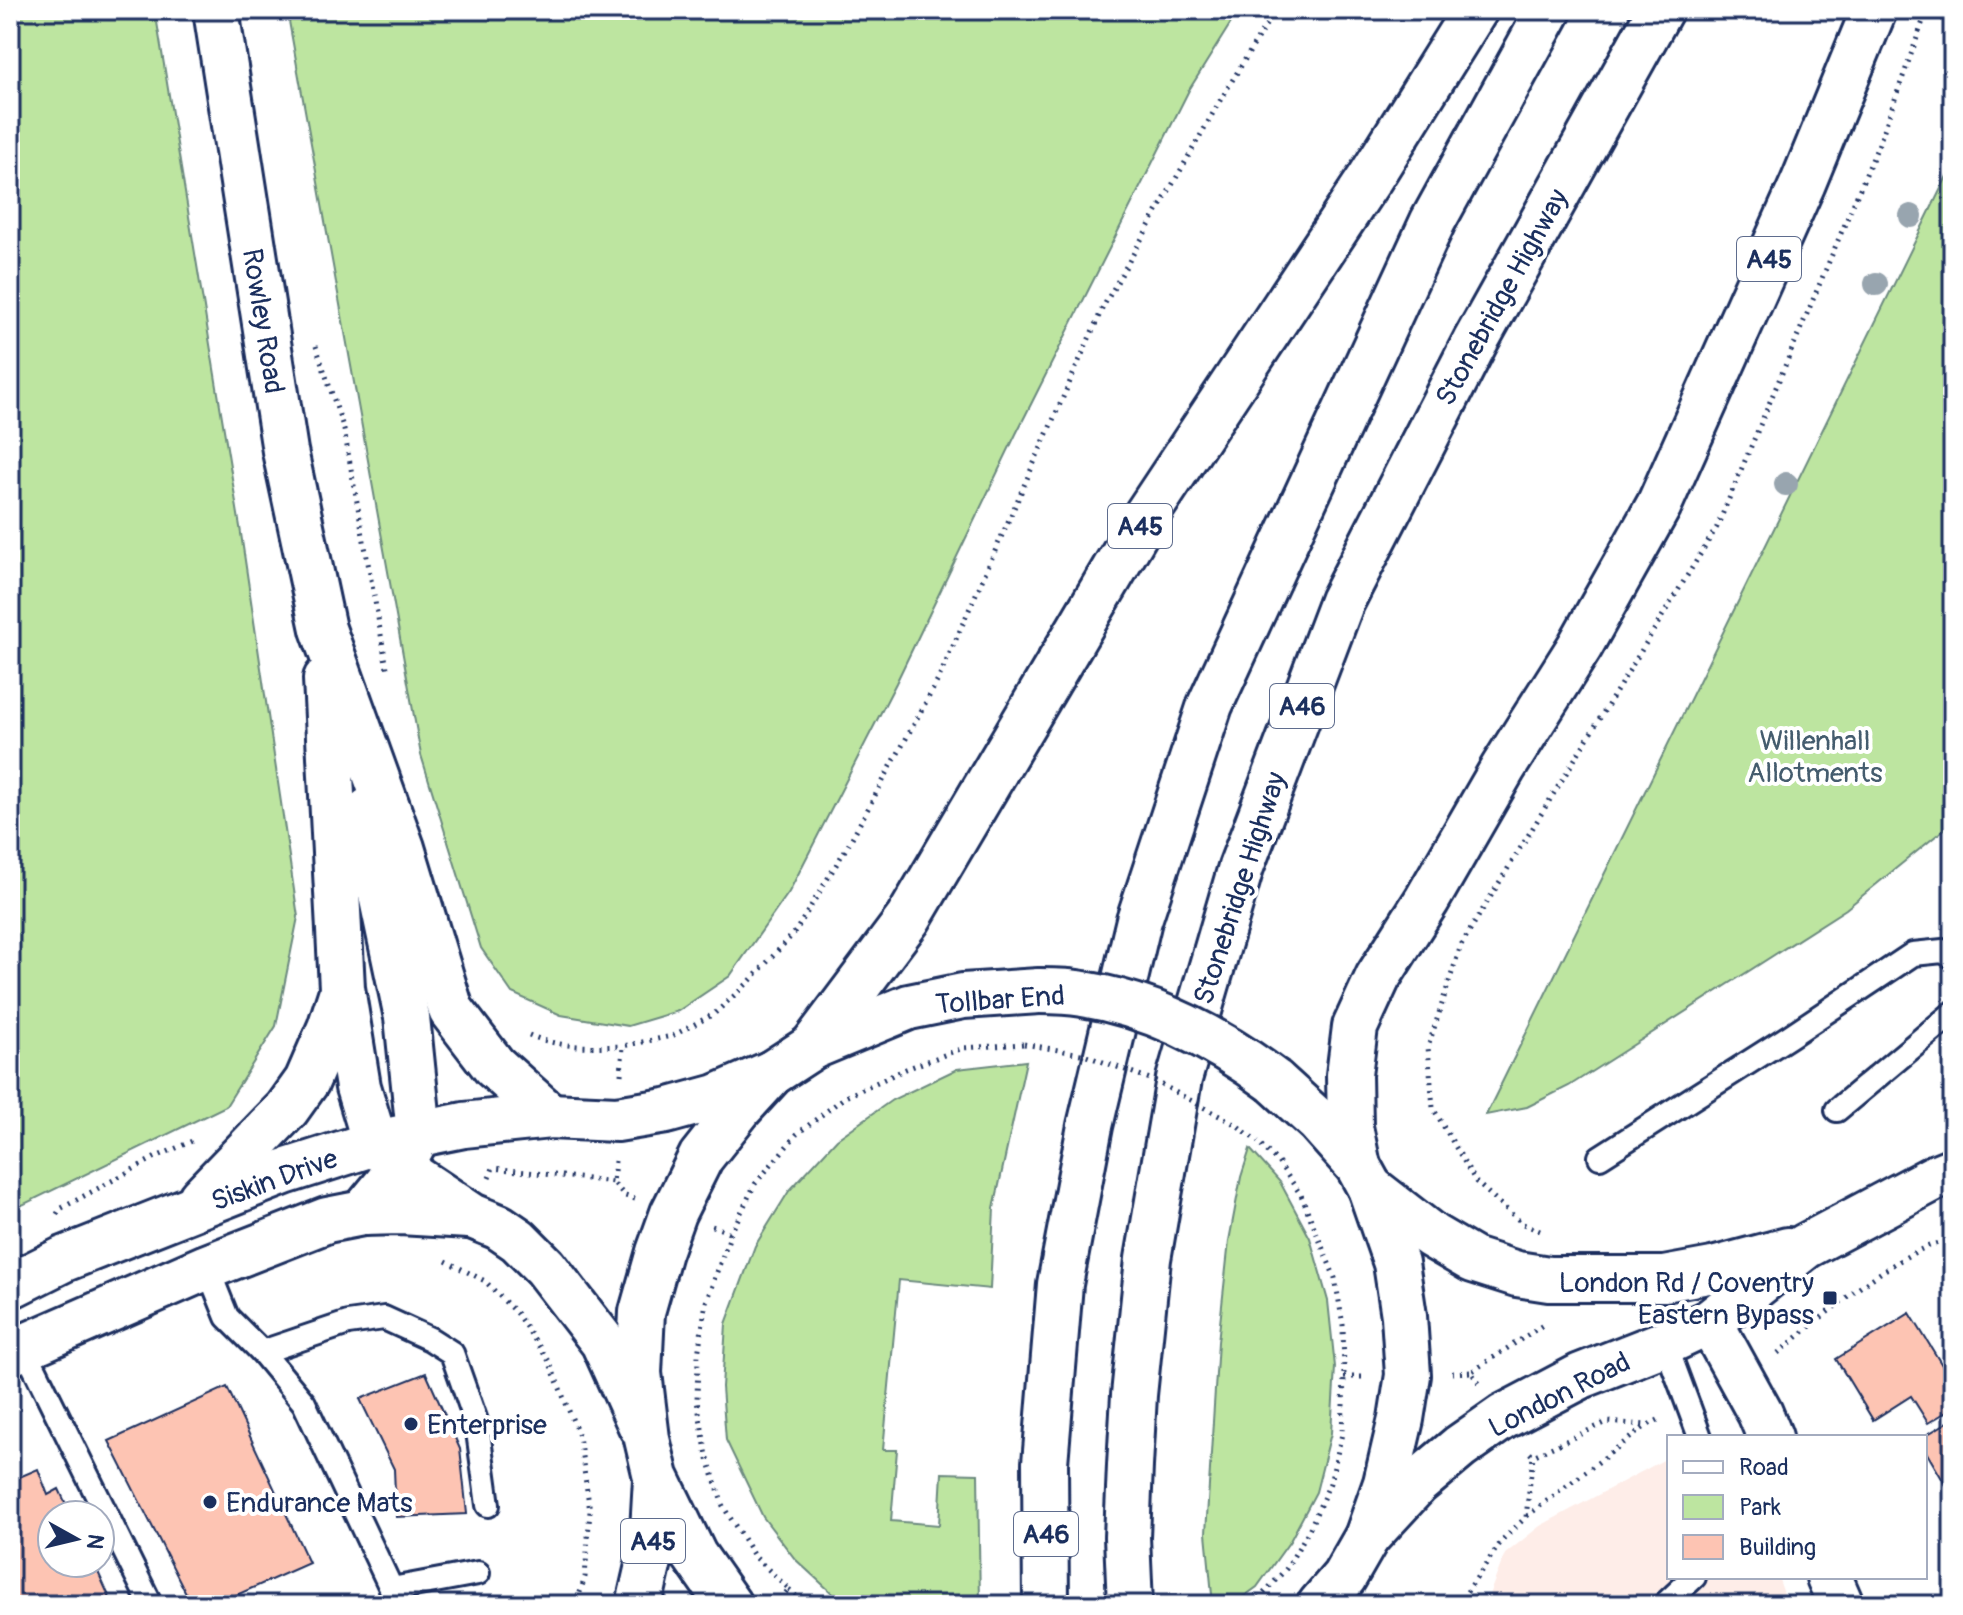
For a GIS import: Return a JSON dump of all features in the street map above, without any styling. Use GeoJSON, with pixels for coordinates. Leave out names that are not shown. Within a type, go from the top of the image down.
{"type":"FeatureCollection","features":[{"type":"Feature","properties":{"kind":"main road","name":"Rowley Road"},"geometry":{"type":"LineString","coordinates":[[216,10],[285,451],[323,629]]}},
{"type":"Feature","properties":{"kind":"main road","name":"A45"},"geometry":{"type":"LineString","coordinates":[[812,1047],[908,919],[1147,514],[1370,178],[1475,10]]}},
{"type":"Feature","properties":{"kind":"main road","name":"A46"},"geometry":{"type":"LineString","coordinates":[[1046,1605],[1045,1463],[1060,1284],[1090,1126],[1139,920],[1210,705],[1433,221],[1549,10]]}},
{"type":"Feature","properties":{"kind":"main road","name":"Stonebridge Highway"},"geometry":{"type":"LineString","coordinates":[[1130,1605],[1127,1537],[1130,1466],[1148,1259],[1179,1079],[1241,867],[1342,601],[1475,342],[1660,10]]}},
{"type":"Feature","properties":{"kind":"main road","name":"A45"},"geometry":{"type":"LineString","coordinates":[[1364,1177],[1350,1127],[1349,1075],[1355,1027],[1378,977],[1580,646],[1659,505],[1803,183],[1874,10]]}},
{"type":"Feature","properties":{"kind":"main road"},"geometry":{"type":"LineString","coordinates":[[323,629],[402,848],[451,1010],[494,1066],[550,1116]]}},
{"type":"Feature","properties":{"kind":"main road"},"geometry":{"type":"LineString","coordinates":[[323,629],[342,988],[358,1087],[398,1148],[480,1197],[499,1227],[518,1240],[561,1286],[603,1342],[652,1458]]}},
{"type":"Feature","properties":{"kind":"main road"},"geometry":{"type":"LineString","coordinates":[[359,732],[378,880],[407,1017],[398,1148],[363,1213]]}},
{"type":"Feature","properties":{"kind":"main road"},"geometry":{"type":"LineString","coordinates":[[189,1211],[287,1109],[307,1081],[330,1028],[342,988]]}},
{"type":"Feature","properties":{"kind":"main road","name":"Tollbar End"},"geometry":{"type":"LineString","coordinates":[[729,1605],[694,1555],[652,1458],[639,1373],[642,1312],[659,1252],[673,1213],[701,1157],[772,1073],[812,1047],[909,1007],[963,996],[1039,991],[1081,993],[1132,1005],[1200,1034],[1274,1081],[1318,1121],[1364,1177],[1396,1263],[1408,1375],[1386,1483],[1367,1537],[1334,1596]]}},
{"type":"Feature","properties":{"kind":"main road","name":"Siskin Drive"},"geometry":{"type":"LineString","coordinates":[[10,1286],[64,1259],[284,1172],[398,1148],[464,1125],[550,1116],[617,1119],[666,1111],[717,1097],[772,1073]]}},
{"type":"Feature","properties":{"kind":"main road","name":"London Road"},"geometry":{"type":"LineString","coordinates":[[1367,1537],[1417,1483],[1503,1417],[1581,1376],[1710,1322],[1806,1246],[1953,1170]]}},
{"type":"Feature","properties":{"kind":"main road","name":"London Road"},"geometry":{"type":"LineString","coordinates":[[1364,1177],[1432,1236],[1473,1260],[1517,1274],[1549,1279],[1664,1279],[1806,1246]]}},
{"type":"Feature","properties":{"kind":"main road","name":"Siskin Drive"},"geometry":{"type":"LineString","coordinates":[[17,1350],[207,1267],[327,1220],[363,1213],[400,1212],[480,1197]]}},
{"type":"Feature","properties":{"kind":"main road","name":"London Road"},"geometry":{"type":"LineString","coordinates":[[1882,1206],[1953,1204]]}},
{"type":"Feature","properties":{"kind":"main road"},"geometry":{"type":"LineString","coordinates":[[1710,1322],[1769,1435]]}},
{"type":"Feature","properties":{"kind":"main road","name":"A45"},"geometry":{"type":"LineString","coordinates":[[639,1605],[652,1548],[652,1458]]}},
{"type":"Feature","properties":{"kind":"main road"},"geometry":{"type":"LineString","coordinates":[[1830,1579],[1841,1605]]}},
{"type":"Feature","properties":{"kind":"lane"},"geometry":{"type":"LineString","coordinates":[[1600,1157],[1913,954],[1943,951],[1953,957]]}},
{"type":"Feature","properties":{"kind":"lane"},"geometry":{"type":"LineString","coordinates":[[1837,1110],[1953,1013]]}},
{"type":"Feature","properties":{"kind":"lane"},"geometry":{"type":"LineString","coordinates":[[207,1267],[227,1317],[262,1352],[304,1403],[396,1597],[478,1573]]}},
{"type":"Feature","properties":{"kind":"lane"},"geometry":{"type":"LineString","coordinates":[[262,1352],[348,1323],[384,1318],[452,1353],[477,1424],[488,1505]]}},
{"type":"Feature","properties":{"kind":"lane"},"geometry":{"type":"LineString","coordinates":[[1665,1343],[1699,1435]]}},
{"type":"Feature","properties":{"kind":"lane"},"geometry":{"type":"LineString","coordinates":[[17,1350],[151,1605]]}},
{"type":"Feature","properties":{"kind":"lane"},"geometry":{"type":"LineString","coordinates":[[1664,1605],[1692,1579]]}},
{"type":"Feature","properties":{"kind":"path"},"geometry":{"type":"LineString","coordinates":[[521,1032],[544,1042],[577,1047],[623,1046],[672,1036],[714,1014],[749,982],[795,932],[847,847],[938,680],[1103,307],[1275,10]]}},
{"type":"Feature","properties":{"kind":"path"},"geometry":{"type":"LineString","coordinates":[[1547,1233],[1523,1224],[1476,1182],[1433,1108],[1428,1047],[1461,945],[1717,527],[1880,141],[1927,10]]}},
{"type":"Feature","properties":{"kind":"path"},"geometry":{"type":"LineString","coordinates":[[313,337],[344,430],[389,677]]}},
{"type":"Feature","properties":{"kind":"path"},"geometry":{"type":"LineString","coordinates":[[805,1605],[754,1556],[723,1506],[707,1456],[697,1401],[698,1355],[706,1302],[731,1233],[755,1184],[797,1134],[845,1097],[906,1069],[963,1048],[1024,1044],[1081,1054],[1153,1080],[1238,1126],[1278,1162],[1301,1195],[1335,1278],[1343,1325],[1344,1377],[1342,1434],[1330,1483],[1309,1530],[1286,1569],[1253,1605]]}},
{"type":"Feature","properties":{"kind":"path"},"geometry":{"type":"LineString","coordinates":[[620,1083],[623,1046]]}},
{"type":"Feature","properties":{"kind":"path"},"geometry":{"type":"LineString","coordinates":[[52,1222],[60,1209],[154,1158],[203,1136]]}},
{"type":"Feature","properties":{"kind":"path"},"geometry":{"type":"LineString","coordinates":[[613,1182],[615,1157]]}},
{"type":"Feature","properties":{"kind":"path"},"geometry":{"type":"LineString","coordinates":[[480,1197],[493,1168],[613,1182],[625,1196]]}},
{"type":"Feature","properties":{"kind":"path"},"geometry":{"type":"LineString","coordinates":[[718,1229],[731,1233]]}},
{"type":"Feature","properties":{"kind":"path"},"geometry":{"type":"LineString","coordinates":[[1742,1382],[1840,1303],[1896,1263],[1942,1241],[1953,1241]]}},
{"type":"Feature","properties":{"kind":"path"},"geometry":{"type":"LineString","coordinates":[[441,1260],[485,1281],[517,1314],[549,1361],[579,1436],[590,1511],[585,1577],[576,1605]]}},
{"type":"Feature","properties":{"kind":"path"},"geometry":{"type":"LineString","coordinates":[[1455,1373],[1471,1372],[1543,1325],[1544,1316]]}},
{"type":"Feature","properties":{"kind":"path"},"geometry":{"type":"LineString","coordinates":[[1471,1372],[1480,1385]]}},
{"type":"Feature","properties":{"kind":"path"},"geometry":{"type":"LineString","coordinates":[[1344,1377],[1358,1377]]}},
{"type":"Feature","properties":{"kind":"path"},"geometry":{"type":"LineString","coordinates":[[1458,1605],[1503,1539],[1526,1517],[1648,1425],[1688,1407]]}},
{"type":"Feature","properties":{"kind":"path"},"geometry":{"type":"LineString","coordinates":[[1533,1456],[1607,1422],[1648,1425]]}},
{"type":"Feature","properties":{"kind":"path"},"geometry":{"type":"LineString","coordinates":[[1526,1517],[1533,1456],[1528,1450]]}},
{"type":"Feature","properties":{"kind":"path"},"geometry":{"type":"LineString","coordinates":[[775,1605],[789,1589]]}},
{"type":"Feature","properties":{"kind":"shaded area"},"geometry":{"type":"Polygon","coordinates":[[[1667,1458],[1667,1579],[1779,1579],[1788,1605],[1485,1605],[1505,1554],[1540,1526],[1667,1458]]]}},
{"type":"Feature","properties":{"kind":"green space"},"geometry":{"type":"Polygon","coordinates":[[[10,10],[155,10],[240,527],[298,917],[276,1026],[226,1106],[10,1211],[10,10]]]}},
{"type":"Feature","properties":{"kind":"green space"},"geometry":{"type":"Polygon","coordinates":[[[287,10],[1239,10],[1189,90],[1016,434],[896,683],[789,892],[730,976],[678,1011],[628,1026],[561,1015],[512,993],[481,948],[421,755],[287,10]]]}},
{"type":"Feature","properties":{"kind":"green space","name":"Willenhall Allotments"},"geometry":{"type":"Polygon","coordinates":[[[1953,164],[1953,822],[1846,909],[1569,1086],[1527,1107],[1486,1115],[1953,164]]]}},
{"type":"Feature","properties":{"kind":"green space"},"geometry":{"type":"Polygon","coordinates":[[[1026,1061],[994,1208],[990,1289],[899,1280],[883,1450],[897,1450],[891,1521],[939,1525],[942,1473],[978,1474],[980,1605],[845,1605],[795,1559],[763,1517],[726,1440],[722,1387],[726,1324],[755,1246],[789,1191],[837,1139],[892,1100],[957,1069],[1026,1061]]]}},
{"type":"Feature","properties":{"kind":"green space"},"geometry":{"type":"Polygon","coordinates":[[[1250,1149],[1280,1182],[1310,1238],[1328,1301],[1335,1367],[1331,1433],[1316,1492],[1290,1541],[1257,1587],[1232,1605],[1213,1605],[1206,1533],[1218,1342],[1229,1241],[1241,1177],[1250,1149]]]}},
{"type":"Feature","properties":{"kind":"building"},"geometry":{"type":"Polygon","coordinates":[[[1910,1313],[1953,1383],[1953,1408],[1928,1423],[1911,1396],[1873,1420],[1836,1359],[1910,1313]]]}},
{"type":"Feature","properties":{"kind":"building","name":"Enterprise"},"geometry":{"type":"Polygon","coordinates":[[[426,1373],[460,1449],[467,1514],[396,1517],[394,1469],[360,1399],[426,1373]]]}},
{"type":"Feature","properties":{"kind":"building","name":"Endurance Mats"},"geometry":{"type":"Polygon","coordinates":[[[227,1387],[309,1563],[214,1605],[192,1605],[109,1441],[227,1387]]]}},
{"type":"Feature","properties":{"kind":"building"},"geometry":{"type":"Polygon","coordinates":[[[1953,1419],[1953,1497],[1927,1453],[1926,1435],[1953,1419]]]}},
{"type":"Feature","properties":{"kind":"building"},"geometry":{"type":"Polygon","coordinates":[[[38,1469],[48,1495],[59,1489],[64,1499],[36,1499],[36,1579],[101,1579],[113,1605],[10,1605],[10,1481],[38,1469]]]}},
{"type":"Feature","properties":{"kind":"place","name":"London Rd / Coventry Eastern Bypass"},"geometry":{"type":"Point","coordinates":[1830,1298]}},
{"type":"Feature","properties":{"kind":"place","name":"Enterprise"},"geometry":{"type":"Point","coordinates":[411,1424]}},
{"type":"Feature","properties":{"kind":"place","name":"Endurance Mats"},"geometry":{"type":"Point","coordinates":[210,1502]}}]}
